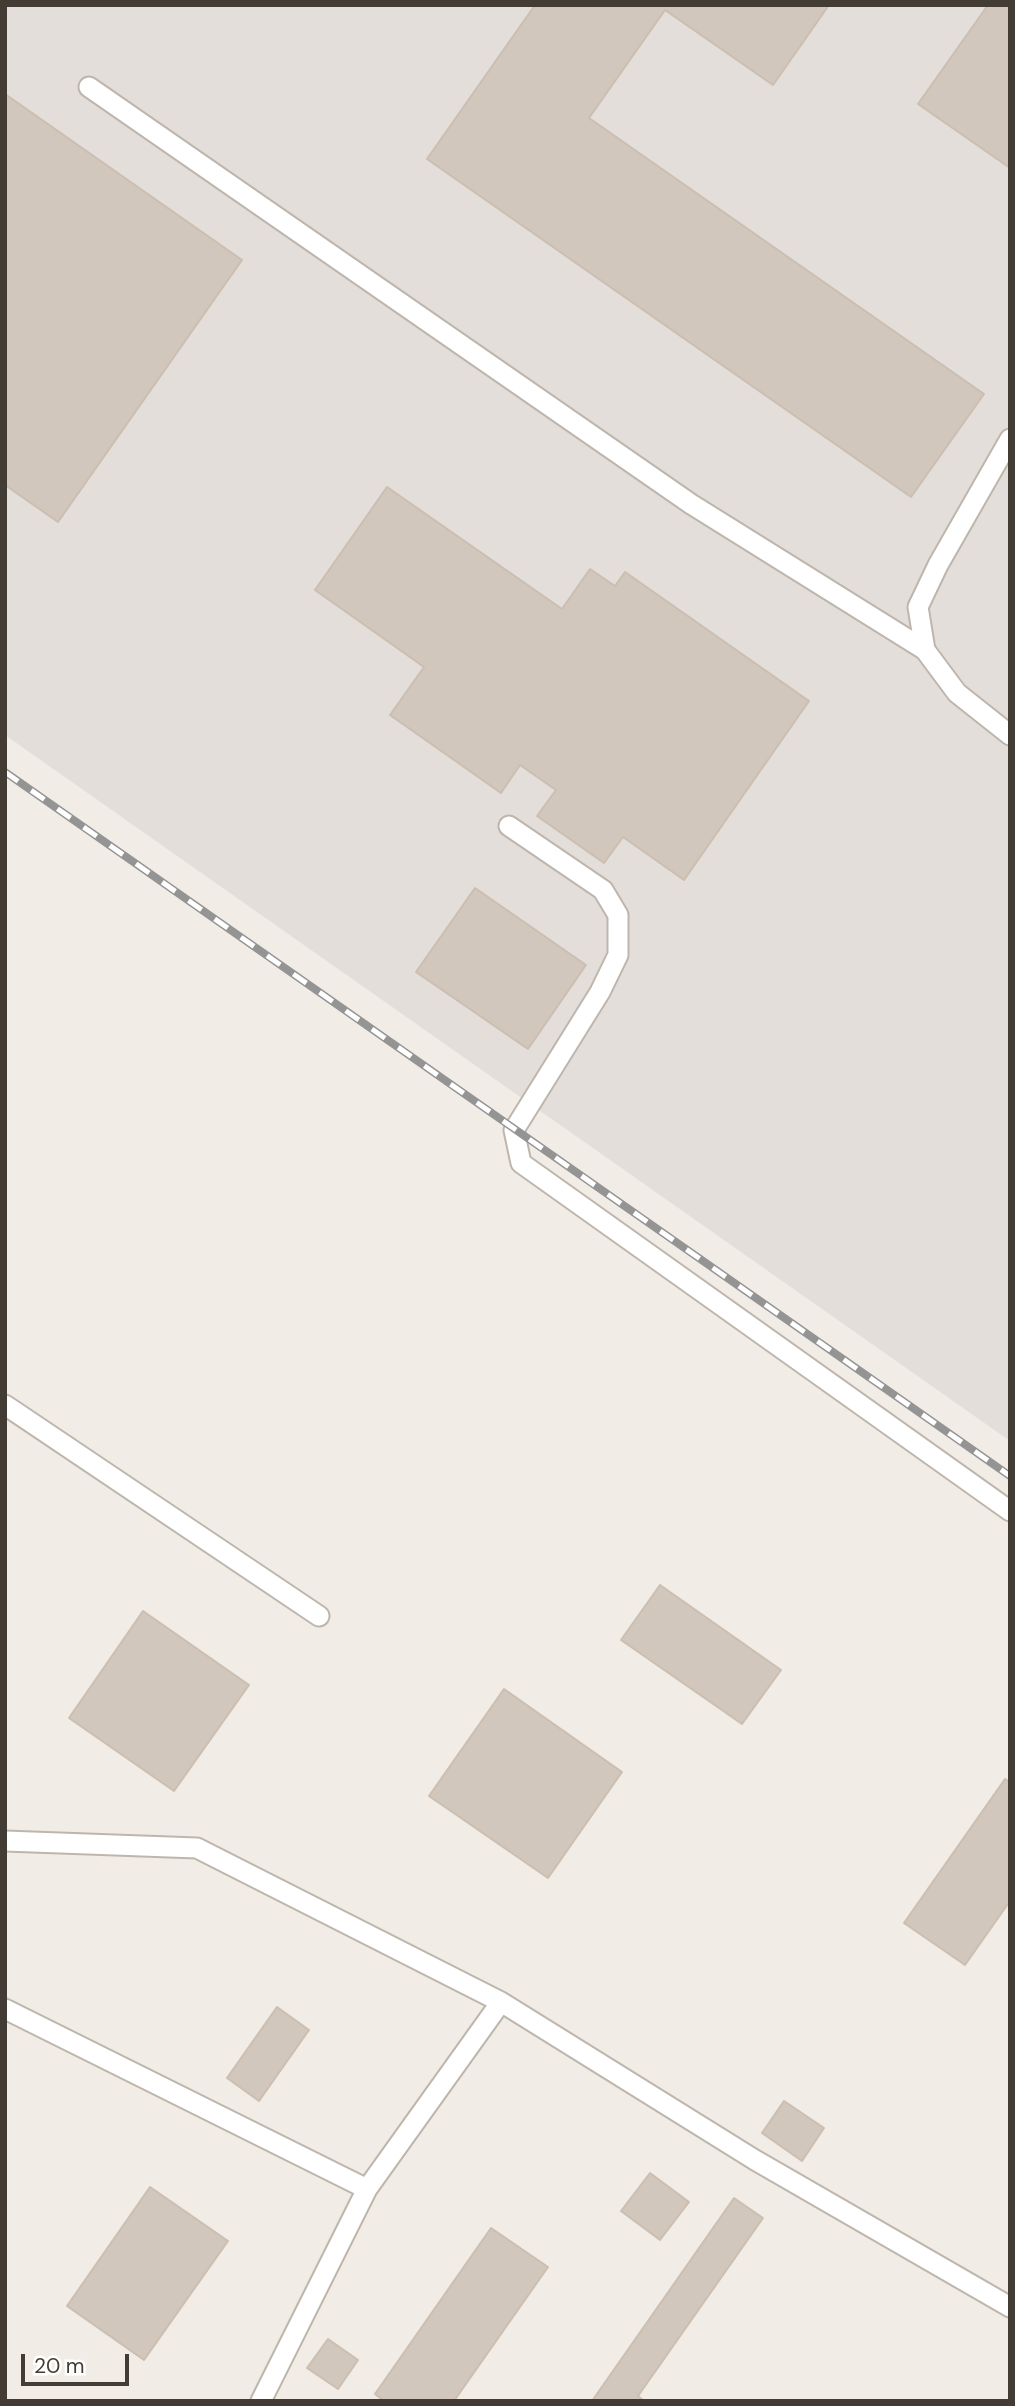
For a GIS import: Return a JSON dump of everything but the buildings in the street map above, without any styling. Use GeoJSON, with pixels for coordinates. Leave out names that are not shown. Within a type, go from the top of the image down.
{"type":"FeatureCollection","features":[{"type":"Feature","properties":{"kind":"lane"},"geometry":{"type":"LineString","coordinates":[[89,87],[691,504],[925,650],[957,693],[1010,735]]}},
{"type":"Feature","properties":{"kind":"lane"},"geometry":{"type":"LineString","coordinates":[[925,650],[918,607],[938,565],[1010,439]]}},
{"type":"Feature","properties":{"kind":"lane"},"geometry":{"type":"LineString","coordinates":[[509,826],[603,890],[618,915],[618,955],[600,992],[514,1130],[521,1163],[1010,1511]]}},
{"type":"Feature","properties":{"kind":"lane"},"geometry":{"type":"LineString","coordinates":[[5,1405],[319,1616]]}},
{"type":"Feature","properties":{"kind":"lane"},"geometry":{"type":"LineString","coordinates":[[5,1841],[197,1848],[501,2002],[755,2160],[1010,2307]]}},
{"type":"Feature","properties":{"kind":"lane"},"geometry":{"type":"LineString","coordinates":[[261,2401],[367,2189],[501,2002]]}},
{"type":"Feature","properties":{"kind":"lane"},"geometry":{"type":"LineString","coordinates":[[5,2009],[367,2189]]}},
{"type":"Feature","properties":{"kind":"shaded area"},"geometry":{"type":"Polygon","coordinates":[[[5,5],[1010,5],[1010,1441],[5,735],[5,5]]]}},
{"type":"Feature","properties":{"kind":"railway"},"geometry":{"type":"LineString","coordinates":[[5,772],[1010,1476]]}}]}
